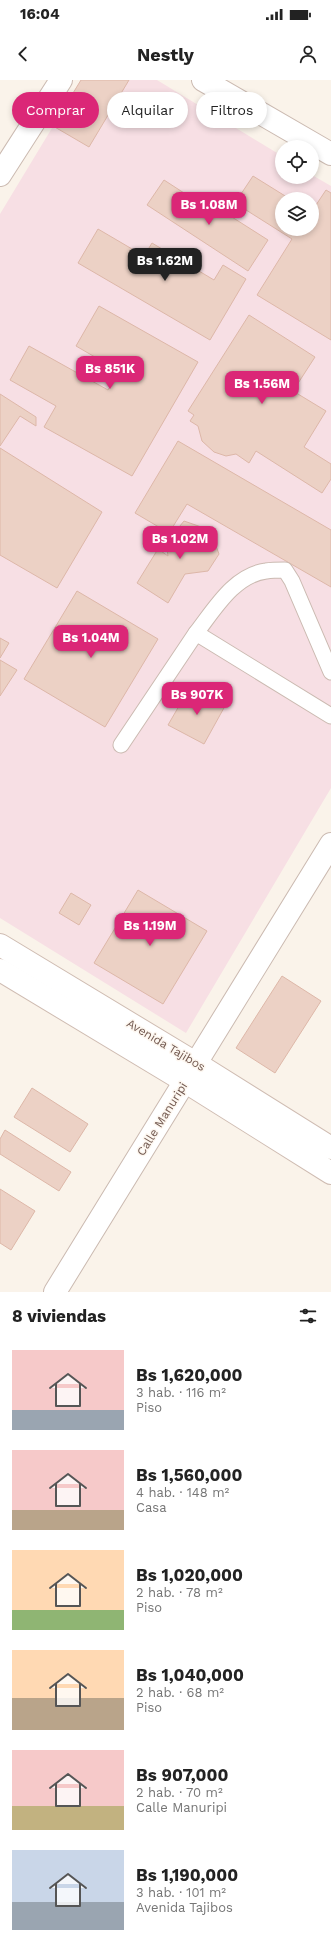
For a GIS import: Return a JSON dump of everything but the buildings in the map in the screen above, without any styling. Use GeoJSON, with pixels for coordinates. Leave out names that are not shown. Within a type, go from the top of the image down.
{"type":"FeatureCollection","features":[{"type":"Feature","properties":{"kind":"street"},"geometry":{"type":"LineString","coordinates":[[0,176],[61,80]]}},
{"type":"Feature","properties":{"kind":"street"},"geometry":{"type":"LineString","coordinates":[[203,80],[331,154]]}},
{"type":"Feature","properties":{"kind":"street","name":"Calle Manuripi"},"geometry":{"type":"LineString","coordinates":[[55,1292],[186,1082],[331,844]]}},
{"type":"Feature","properties":{"kind":"street","name":"Avenida Tajibos"},"geometry":{"type":"LineString","coordinates":[[0,945],[197,1064],[331,1148]]}},
{"type":"Feature","properties":{"kind":"street","name":"Avenida Tajibos"},"geometry":{"type":"LineString","coordinates":[[0,970],[186,1082],[331,1173]]}},
{"type":"Feature","properties":{"kind":"lane"},"geometry":{"type":"LineString","coordinates":[[121,745],[196,633],[231,589],[248,578],[265,570],[285,570],[292,581],[331,672]]}},
{"type":"Feature","properties":{"kind":"lane"},"geometry":{"type":"LineString","coordinates":[[196,633],[331,716]]}},
{"type":"Feature","properties":{"kind":"shaded area"},"geometry":{"type":"Polygon","coordinates":[[[81,80],[157,80],[177,92],[107,92],[107,128],[188,128],[188,99],[196,104],[196,128],[236,128],[275,152],[275,184],[319,184],[319,179],[331,186],[331,788],[186,1033],[0,918],[0,214],[52,128],[99,128],[99,92],[74,92],[81,80]]]}}]}
